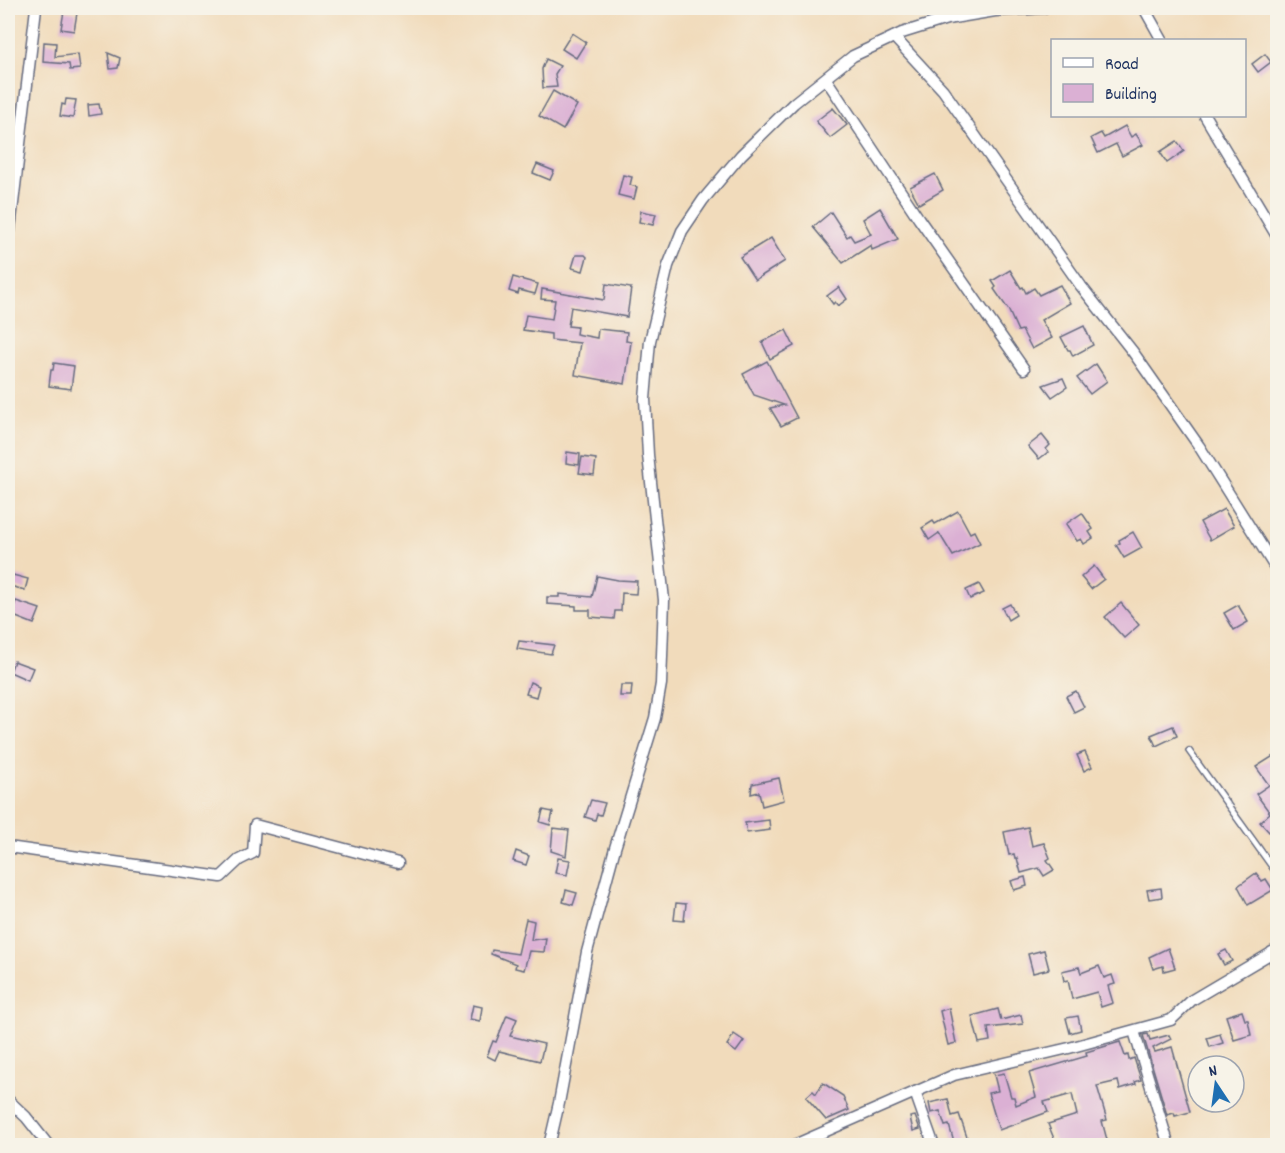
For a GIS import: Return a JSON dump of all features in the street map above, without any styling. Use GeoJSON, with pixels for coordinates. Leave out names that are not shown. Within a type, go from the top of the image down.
{"type":"FeatureCollection","features":[{"type":"Feature","properties":{"kind":"street"},"geometry":{"type":"LineString","coordinates":[[8,246],[36,8]]}},
{"type":"Feature","properties":{"kind":"street"},"geometry":{"type":"LineString","coordinates":[[549,1146],[587,952],[615,849],[655,718],[661,684],[664,600],[648,455],[645,399],[650,341],[668,266],[682,231],[703,200],[734,164],[794,103],[853,56],[894,37],[947,19],[995,11],[1044,8]]}},
{"type":"Feature","properties":{"kind":"street"},"geometry":{"type":"LineString","coordinates":[[1144,8],[1161,39]]}},
{"type":"Feature","properties":{"kind":"street"},"geometry":{"type":"LineString","coordinates":[[894,37],[943,90],[1081,286],[1132,352],[1199,446],[1278,572]]}},
{"type":"Feature","properties":{"kind":"street"},"geometry":{"type":"LineString","coordinates":[[826,79],[919,219],[1024,369]]}},
{"type":"Feature","properties":{"kind":"street"},"geometry":{"type":"LineString","coordinates":[[1206,117],[1278,238]]}},
{"type":"Feature","properties":{"kind":"street"},"geometry":{"type":"LineString","coordinates":[[8,847],[221,877],[239,860],[254,853],[255,825],[398,863]]}},
{"type":"Feature","properties":{"kind":"street"},"geometry":{"type":"LineString","coordinates":[[792,1146],[954,1075],[1171,1020],[1192,1000],[1275,950],[1278,969]]}},
{"type":"Feature","properties":{"kind":"street"},"geometry":{"type":"LineString","coordinates":[[1134,1031],[1169,1146]]}},
{"type":"Feature","properties":{"kind":"street"},"geometry":{"type":"LineString","coordinates":[[915,1092],[934,1146]]}},
{"type":"Feature","properties":{"kind":"street"},"geometry":{"type":"LineString","coordinates":[[8,1100],[26,1117],[49,1146]]}},
{"type":"Feature","properties":{"kind":"lane"},"geometry":{"type":"LineString","coordinates":[[1189,751],[1278,875]]}},
{"type":"Feature","properties":{"kind":"building"},"geometry":{"type":"Polygon","coordinates":[[[64,11],[77,13],[74,31],[61,29],[64,11]]]}},
{"type":"Feature","properties":{"kind":"building"},"geometry":{"type":"Polygon","coordinates":[[[572,33],[586,42],[576,58],[562,49],[572,33]]]}},
{"type":"Feature","properties":{"kind":"building"},"geometry":{"type":"Polygon","coordinates":[[[44,42],[56,43],[55,57],[78,54],[80,69],[70,70],[69,64],[43,62],[44,42]]]}},
{"type":"Feature","properties":{"kind":"building"},"geometry":{"type":"Polygon","coordinates":[[[108,53],[120,58],[118,68],[110,69],[108,53]]]}},
{"type":"Feature","properties":{"kind":"building"},"geometry":{"type":"Polygon","coordinates":[[[1265,54],[1271,62],[1258,72],[1252,64],[1265,54]]]}},
{"type":"Feature","properties":{"kind":"building"},"geometry":{"type":"Polygon","coordinates":[[[546,59],[560,66],[555,74],[557,87],[543,88],[542,69],[546,59]]]}},
{"type":"Feature","properties":{"kind":"building"},"geometry":{"type":"Polygon","coordinates":[[[553,91],[577,105],[563,130],[539,116],[553,91]]]}},
{"type":"Feature","properties":{"kind":"building"},"geometry":{"type":"Polygon","coordinates":[[[66,99],[76,100],[73,118],[60,116],[62,104],[65,105],[66,99]]]}},
{"type":"Feature","properties":{"kind":"building"},"geometry":{"type":"Polygon","coordinates":[[[99,104],[101,114],[89,116],[88,105],[99,104]]]}},
{"type":"Feature","properties":{"kind":"building"},"geometry":{"type":"Polygon","coordinates":[[[833,108],[847,125],[830,138],[816,121],[833,108]]]}},
{"type":"Feature","properties":{"kind":"building"},"geometry":{"type":"Polygon","coordinates":[[[1125,126],[1131,137],[1136,134],[1143,145],[1122,156],[1116,144],[1098,153],[1091,138],[1101,133],[1104,138],[1125,126]]]}},
{"type":"Feature","properties":{"kind":"building"},"geometry":{"type":"Polygon","coordinates":[[[1177,141],[1184,151],[1167,163],[1160,152],[1177,141]]]}},
{"type":"Feature","properties":{"kind":"building"},"geometry":{"type":"Polygon","coordinates":[[[537,164],[554,171],[550,180],[533,173],[537,164]]]}},
{"type":"Feature","properties":{"kind":"building"},"geometry":{"type":"Polygon","coordinates":[[[935,174],[943,190],[919,204],[910,187],[935,174]]]}},
{"type":"Feature","properties":{"kind":"building"},"geometry":{"type":"Polygon","coordinates":[[[623,175],[632,177],[630,185],[637,187],[634,199],[618,195],[623,175]]]}},
{"type":"Feature","properties":{"kind":"building"},"geometry":{"type":"Polygon","coordinates":[[[880,208],[898,239],[872,250],[871,245],[843,263],[813,227],[831,212],[847,237],[850,235],[854,241],[871,234],[863,219],[880,208]]]}},
{"type":"Feature","properties":{"kind":"building"},"geometry":{"type":"Polygon","coordinates":[[[641,211],[656,214],[653,225],[639,222],[641,211]]]}},
{"type":"Feature","properties":{"kind":"building"},"geometry":{"type":"Polygon","coordinates":[[[771,238],[785,261],[755,280],[740,257],[771,238]]]}},
{"type":"Feature","properties":{"kind":"building"},"geometry":{"type":"Polygon","coordinates":[[[576,255],[587,257],[583,271],[572,268],[576,255]]]}},
{"type":"Feature","properties":{"kind":"building"},"geometry":{"type":"Polygon","coordinates":[[[1010,270],[1026,293],[1034,288],[1039,295],[1060,285],[1070,303],[1041,320],[1052,338],[1032,349],[1022,330],[1018,331],[1008,309],[994,289],[996,287],[992,281],[1010,270]]]}},
{"type":"Feature","properties":{"kind":"building"},"geometry":{"type":"Polygon","coordinates":[[[513,277],[538,284],[535,294],[519,290],[518,294],[509,291],[513,277]]]}},
{"type":"Feature","properties":{"kind":"building"},"geometry":{"type":"Polygon","coordinates":[[[606,284],[631,288],[627,317],[571,307],[568,326],[577,327],[576,334],[597,338],[598,329],[627,332],[626,341],[631,342],[625,384],[575,375],[580,343],[551,340],[551,334],[523,330],[526,315],[552,319],[555,300],[541,299],[542,289],[604,300],[606,284]]]}},
{"type":"Feature","properties":{"kind":"building"},"geometry":{"type":"Polygon","coordinates":[[[839,287],[847,299],[838,306],[835,302],[833,304],[827,296],[839,287]]]}},
{"type":"Feature","properties":{"kind":"building"},"geometry":{"type":"Polygon","coordinates":[[[1084,326],[1093,345],[1073,356],[1061,337],[1084,326]]]}},
{"type":"Feature","properties":{"kind":"building"},"geometry":{"type":"Polygon","coordinates":[[[786,330],[794,346],[770,359],[762,342],[786,330]]]}},
{"type":"Feature","properties":{"kind":"building"},"geometry":{"type":"Polygon","coordinates":[[[767,361],[797,418],[781,426],[770,408],[784,405],[754,395],[743,374],[767,361]]]}},
{"type":"Feature","properties":{"kind":"building"},"geometry":{"type":"Polygon","coordinates":[[[54,363],[74,366],[71,389],[49,386],[54,363]]]}},
{"type":"Feature","properties":{"kind":"building"},"geometry":{"type":"Polygon","coordinates":[[[1096,364],[1107,381],[1090,394],[1077,378],[1096,364]]]}},
{"type":"Feature","properties":{"kind":"building"},"geometry":{"type":"Polygon","coordinates":[[[1063,378],[1067,387],[1052,397],[1043,385],[1063,378]]]}},
{"type":"Feature","properties":{"kind":"building"},"geometry":{"type":"Polygon","coordinates":[[[1042,435],[1050,445],[1046,449],[1048,452],[1039,459],[1028,446],[1042,435]]]}},
{"type":"Feature","properties":{"kind":"building"},"geometry":{"type":"Polygon","coordinates":[[[567,452],[580,454],[579,465],[566,463],[567,452]]]}},
{"type":"Feature","properties":{"kind":"building"},"geometry":{"type":"Polygon","coordinates":[[[582,457],[596,459],[594,475],[579,473],[582,457]]]}},
{"type":"Feature","properties":{"kind":"building"},"geometry":{"type":"Polygon","coordinates":[[[1224,509],[1234,526],[1210,540],[1200,522],[1224,509]]]}},
{"type":"Feature","properties":{"kind":"building"},"geometry":{"type":"Polygon","coordinates":[[[958,511],[970,533],[974,531],[980,543],[953,556],[939,533],[929,540],[922,528],[933,521],[935,524],[958,511]]]}},
{"type":"Feature","properties":{"kind":"building"},"geometry":{"type":"Polygon","coordinates":[[[1082,513],[1093,529],[1089,532],[1093,538],[1084,544],[1081,539],[1077,541],[1066,524],[1082,513]]]}},
{"type":"Feature","properties":{"kind":"building"},"geometry":{"type":"Polygon","coordinates":[[[1133,532],[1142,548],[1124,558],[1116,545],[1120,543],[1119,540],[1133,532]]]}},
{"type":"Feature","properties":{"kind":"building"},"geometry":{"type":"Polygon","coordinates":[[[1094,566],[1104,579],[1091,589],[1081,577],[1094,566]]]}},
{"type":"Feature","properties":{"kind":"building"},"geometry":{"type":"Polygon","coordinates":[[[13,575],[28,579],[25,590],[10,586],[13,575]]]}},
{"type":"Feature","properties":{"kind":"building"},"geometry":{"type":"Polygon","coordinates":[[[597,576],[637,581],[636,594],[622,593],[621,611],[615,611],[614,619],[590,617],[590,610],[576,610],[576,606],[547,604],[547,597],[559,597],[559,594],[592,597],[597,576]]]}},
{"type":"Feature","properties":{"kind":"building"},"geometry":{"type":"Polygon","coordinates":[[[979,584],[984,593],[970,599],[966,590],[979,584]]]}},
{"type":"Feature","properties":{"kind":"building"},"geometry":{"type":"Polygon","coordinates":[[[16,601],[40,609],[34,624],[11,615],[16,601]]]}},
{"type":"Feature","properties":{"kind":"building"},"geometry":{"type":"Polygon","coordinates":[[[1121,603],[1139,625],[1124,638],[1105,617],[1121,603]]]}},
{"type":"Feature","properties":{"kind":"building"},"geometry":{"type":"Polygon","coordinates":[[[1010,604],[1016,615],[1008,620],[1002,608],[1010,604]]]}},
{"type":"Feature","properties":{"kind":"building"},"geometry":{"type":"Polygon","coordinates":[[[1238,605],[1248,622],[1234,630],[1224,613],[1238,605]]]}},
{"type":"Feature","properties":{"kind":"building"},"geometry":{"type":"Polygon","coordinates":[[[519,641],[554,645],[551,654],[517,649],[519,641]]]}},
{"type":"Feature","properties":{"kind":"building"},"geometry":{"type":"Polygon","coordinates":[[[14,661],[33,668],[28,680],[10,672],[14,661]]]}},
{"type":"Feature","properties":{"kind":"building"},"geometry":{"type":"Polygon","coordinates":[[[530,682],[539,686],[536,697],[526,694],[530,682]]]}},
{"type":"Feature","properties":{"kind":"building"},"geometry":{"type":"Polygon","coordinates":[[[621,685],[632,685],[631,696],[620,696],[621,685]]]}},
{"type":"Feature","properties":{"kind":"building"},"geometry":{"type":"Polygon","coordinates":[[[1076,691],[1084,707],[1074,712],[1066,696],[1076,691]]]}},
{"type":"Feature","properties":{"kind":"building"},"geometry":{"type":"Polygon","coordinates":[[[1173,726],[1177,736],[1156,746],[1151,735],[1173,726]]]}},
{"type":"Feature","properties":{"kind":"building"},"geometry":{"type":"Polygon","coordinates":[[[1085,752],[1092,767],[1084,771],[1077,755],[1085,752]]]}},
{"type":"Feature","properties":{"kind":"building"},"geometry":{"type":"Polygon","coordinates":[[[1278,753],[1278,825],[1269,832],[1260,822],[1270,813],[1256,794],[1269,785],[1256,767],[1278,753]]]}},
{"type":"Feature","properties":{"kind":"building"},"geometry":{"type":"Polygon","coordinates":[[[779,778],[784,800],[762,806],[759,792],[751,794],[752,784],[779,778]]]}},
{"type":"Feature","properties":{"kind":"building"},"geometry":{"type":"Polygon","coordinates":[[[591,800],[605,803],[601,815],[597,814],[595,820],[585,817],[591,800]]]}},
{"type":"Feature","properties":{"kind":"building"},"geometry":{"type":"Polygon","coordinates":[[[543,810],[553,812],[550,825],[540,822],[543,810]]]}},
{"type":"Feature","properties":{"kind":"building"},"geometry":{"type":"Polygon","coordinates":[[[769,820],[770,830],[747,833],[745,823],[769,820]]]}},
{"type":"Feature","properties":{"kind":"building"},"geometry":{"type":"Polygon","coordinates":[[[1028,827],[1032,846],[1044,843],[1050,858],[1047,860],[1054,870],[1044,876],[1039,868],[1021,873],[1017,858],[1014,854],[1009,855],[1004,832],[1028,827]]]}},
{"type":"Feature","properties":{"kind":"building"},"geometry":{"type":"Polygon","coordinates":[[[553,828],[569,830],[566,856],[551,851],[553,828]]]}},
{"type":"Feature","properties":{"kind":"building"},"geometry":{"type":"Polygon","coordinates":[[[516,851],[529,856],[526,865],[513,861],[516,851]]]}},
{"type":"Feature","properties":{"kind":"building"},"geometry":{"type":"Polygon","coordinates":[[[558,858],[570,860],[567,875],[555,873],[558,858]]]}},
{"type":"Feature","properties":{"kind":"building"},"geometry":{"type":"Polygon","coordinates":[[[1256,873],[1262,881],[1266,879],[1273,890],[1248,905],[1238,886],[1256,873]]]}},
{"type":"Feature","properties":{"kind":"building"},"geometry":{"type":"Polygon","coordinates":[[[1025,877],[1027,886],[1014,890],[1011,881],[1025,877]]]}},
{"type":"Feature","properties":{"kind":"building"},"geometry":{"type":"Polygon","coordinates":[[[1161,888],[1162,897],[1149,899],[1147,890],[1161,888]]]}},
{"type":"Feature","properties":{"kind":"building"},"geometry":{"type":"Polygon","coordinates":[[[566,890],[577,893],[573,905],[563,902],[566,890]]]}},
{"type":"Feature","properties":{"kind":"building"},"geometry":{"type":"Polygon","coordinates":[[[676,903],[686,904],[684,921],[674,920],[676,903]]]}},
{"type":"Feature","properties":{"kind":"building"},"geometry":{"type":"Polygon","coordinates":[[[526,919],[534,921],[531,940],[546,938],[544,952],[529,951],[524,970],[515,968],[516,964],[491,954],[492,950],[518,954],[526,919]]]}},
{"type":"Feature","properties":{"kind":"building"},"geometry":{"type":"Polygon","coordinates":[[[1168,948],[1175,968],[1164,971],[1163,966],[1153,969],[1149,957],[1168,948]]]}},
{"type":"Feature","properties":{"kind":"building"},"geometry":{"type":"Polygon","coordinates":[[[1044,950],[1049,969],[1033,973],[1028,954],[1044,950]]]}},
{"type":"Feature","properties":{"kind":"building"},"geometry":{"type":"Polygon","coordinates":[[[1226,950],[1232,961],[1224,965],[1218,954],[1226,950]]]}},
{"type":"Feature","properties":{"kind":"building"},"geometry":{"type":"Polygon","coordinates":[[[1099,966],[1104,978],[1112,975],[1115,984],[1108,986],[1113,1003],[1101,1007],[1097,992],[1072,999],[1068,980],[1064,981],[1062,971],[1079,967],[1081,973],[1099,966]]]}},
{"type":"Feature","properties":{"kind":"building"},"geometry":{"type":"Polygon","coordinates":[[[473,1005],[482,1007],[480,1021],[470,1019],[473,1005]]]}},
{"type":"Feature","properties":{"kind":"building"},"geometry":{"type":"Polygon","coordinates":[[[949,1008],[956,1043],[948,1045],[940,1011],[949,1008]]]}},
{"type":"Feature","properties":{"kind":"building"},"geometry":{"type":"Polygon","coordinates":[[[998,1009],[1001,1020],[1021,1015],[1023,1024],[988,1028],[990,1041],[979,1043],[972,1016],[998,1009]]]}},
{"type":"Feature","properties":{"kind":"building"},"geometry":{"type":"Polygon","coordinates":[[[1242,1011],[1245,1020],[1248,1020],[1251,1035],[1234,1040],[1226,1016],[1242,1011]]]}},
{"type":"Feature","properties":{"kind":"building"},"geometry":{"type":"Polygon","coordinates":[[[507,1015],[517,1019],[510,1036],[544,1044],[540,1061],[499,1051],[495,1060],[487,1056],[493,1041],[496,1042],[507,1015]]]}},
{"type":"Feature","properties":{"kind":"building"},"geometry":{"type":"Polygon","coordinates":[[[1078,1016],[1081,1030],[1070,1033],[1066,1018],[1078,1016]]]}},
{"type":"Feature","properties":{"kind":"building"},"geometry":{"type":"Polygon","coordinates":[[[734,1034],[744,1041],[736,1052],[727,1045],[734,1034]]]}},
{"type":"Feature","properties":{"kind":"building"},"geometry":{"type":"Polygon","coordinates":[[[1148,1034],[1150,1040],[1169,1035],[1171,1039],[1153,1048],[1155,1052],[1172,1047],[1186,1098],[1186,1113],[1175,1116],[1174,1113],[1167,1115],[1143,1035],[1148,1034]]]}},
{"type":"Feature","properties":{"kind":"building"},"geometry":{"type":"Polygon","coordinates":[[[1220,1034],[1223,1043],[1210,1047],[1207,1038],[1220,1034]]]}},
{"type":"Feature","properties":{"kind":"building"},"geometry":{"type":"Polygon","coordinates":[[[1120,1042],[1125,1056],[1128,1055],[1129,1060],[1134,1058],[1141,1080],[1120,1089],[1118,1081],[1097,1086],[1107,1120],[1102,1121],[1107,1140],[1086,1146],[1057,1146],[1048,1124],[1077,1115],[1072,1094],[1044,1102],[1048,1112],[999,1130],[988,1093],[998,1091],[994,1075],[1004,1073],[1011,1097],[1014,1097],[1016,1105],[1036,1097],[1029,1073],[1087,1056],[1086,1052],[1120,1042]]]}},
{"type":"Feature","properties":{"kind":"building"},"geometry":{"type":"Polygon","coordinates":[[[823,1083],[843,1096],[849,1110],[826,1120],[806,1097],[813,1091],[816,1094],[823,1083]]]}},
{"type":"Feature","properties":{"kind":"building"},"geometry":{"type":"Polygon","coordinates":[[[948,1099],[952,1116],[959,1114],[970,1146],[955,1146],[949,1125],[945,1126],[940,1111],[931,1113],[929,1103],[948,1099]]]}},
{"type":"Feature","properties":{"kind":"building"},"geometry":{"type":"Polygon","coordinates":[[[915,1116],[920,1129],[913,1131],[910,1117],[915,1116]]]}}]}
